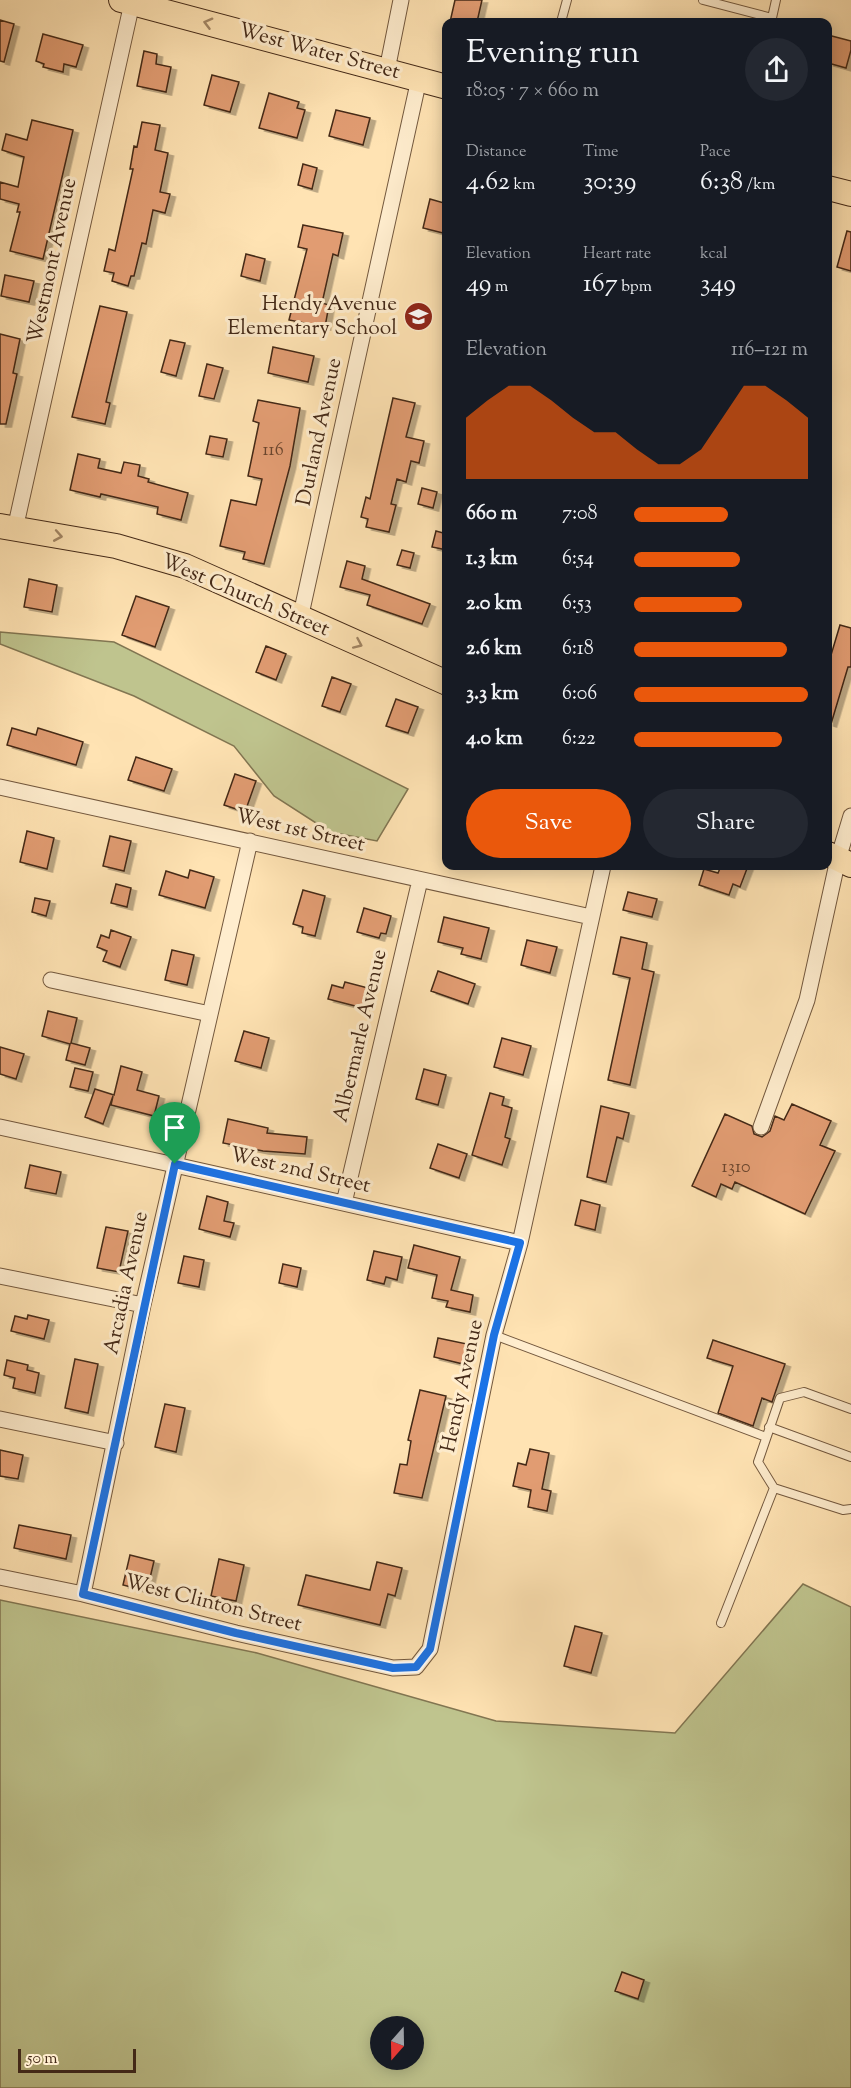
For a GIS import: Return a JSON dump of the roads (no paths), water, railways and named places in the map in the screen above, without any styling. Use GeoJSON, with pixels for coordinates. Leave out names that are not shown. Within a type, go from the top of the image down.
{"type":"FeatureCollection","features":[{"type":"Feature","properties":{"kind":"main road","name":"West Water Street"},"geometry":{"type":"LineString","coordinates":[[127,1],[157,5],[442,86]]}},
{"type":"Feature","properties":{"kind":"main road"},"geometry":{"type":"LineString","coordinates":[[832,189],[851,194]]}},
{"type":"Feature","properties":{"kind":"main road","name":"West Church Street"},"geometry":{"type":"LineString","coordinates":[[7,528],[116,546],[185,566],[442,681]]}},
{"type":"Feature","properties":{"kind":"street"},"geometry":{"type":"LineString","coordinates":[[387,70],[401,0]]}},
{"type":"Feature","properties":{"kind":"street","name":"Westmont Avenue"},"geometry":{"type":"LineString","coordinates":[[7,528],[127,1]]}},
{"type":"Feature","properties":{"kind":"street","name":"Durland Avenue"},"geometry":{"type":"LineString","coordinates":[[300,619],[419,79]]}},
{"type":"Feature","properties":{"kind":"street","name":"West 1st Street"},"geometry":{"type":"LineString","coordinates":[[0,787],[591,917]]}},
{"type":"Feature","properties":{"kind":"street"},"geometry":{"type":"LineString","coordinates":[[761,1127],[807,1000],[851,816]]}},
{"type":"Feature","properties":{"kind":"street","name":"Arcadia Avenue"},"geometry":{"type":"LineString","coordinates":[[83,1594],[143,1305],[250,841]]}},
{"type":"Feature","properties":{"kind":"street","name":"Hendy Avenue"},"geometry":{"type":"LineString","coordinates":[[416,1667],[430,1649],[494,1335],[520,1243],[602,870]]}},
{"type":"Feature","properties":{"kind":"street","name":"Albermarle Avenue"},"geometry":{"type":"LineString","coordinates":[[344,1203],[420,880]]}},
{"type":"Feature","properties":{"kind":"street"},"geometry":{"type":"LineString","coordinates":[[51,980],[210,1014]]}},
{"type":"Feature","properties":{"kind":"street","name":"West 2nd Street"},"geometry":{"type":"LineString","coordinates":[[0,1127],[175,1164],[520,1243]]}},
{"type":"Feature","properties":{"kind":"street"},"geometry":{"type":"LineString","coordinates":[[0,1276],[143,1305]]}},
{"type":"Feature","properties":{"kind":"street"},"geometry":{"type":"LineString","coordinates":[[0,1419],[116,1443]]}},
{"type":"Feature","properties":{"kind":"street","name":"West Clinton Street"},"geometry":{"type":"LineString","coordinates":[[0,1577],[83,1594],[236,1633],[393,1668],[416,1667]]}},
{"type":"Feature","properties":{"kind":"lane"},"geometry":{"type":"LineString","coordinates":[[562,18],[567,0]]}},
{"type":"Feature","properties":{"kind":"lane"},"geometry":{"type":"LineString","coordinates":[[704,0],[764,18]]}},
{"type":"Feature","properties":{"kind":"lane"},"geometry":{"type":"LineString","coordinates":[[772,18],[776,0]]}},
{"type":"Feature","properties":{"kind":"lane"},"geometry":{"type":"LineString","coordinates":[[494,1335],[766,1437]]}},
{"type":"Feature","properties":{"kind":"lane"},"geometry":{"type":"LineString","coordinates":[[851,1409],[804,1392],[780,1398],[758,1462],[774,1488],[843,1510],[851,1509]]}},
{"type":"Feature","properties":{"kind":"lane"},"geometry":{"type":"LineString","coordinates":[[769,1427],[851,1456]]}},
{"type":"Feature","properties":{"kind":"lane"},"geometry":{"type":"LineString","coordinates":[[721,1623],[774,1488]]}},
{"type":"Feature","properties":{"kind":"place","name":"Hendy Avenue Elementary School"},"geometry":{"type":"Point","coordinates":[418,317]}}]}
